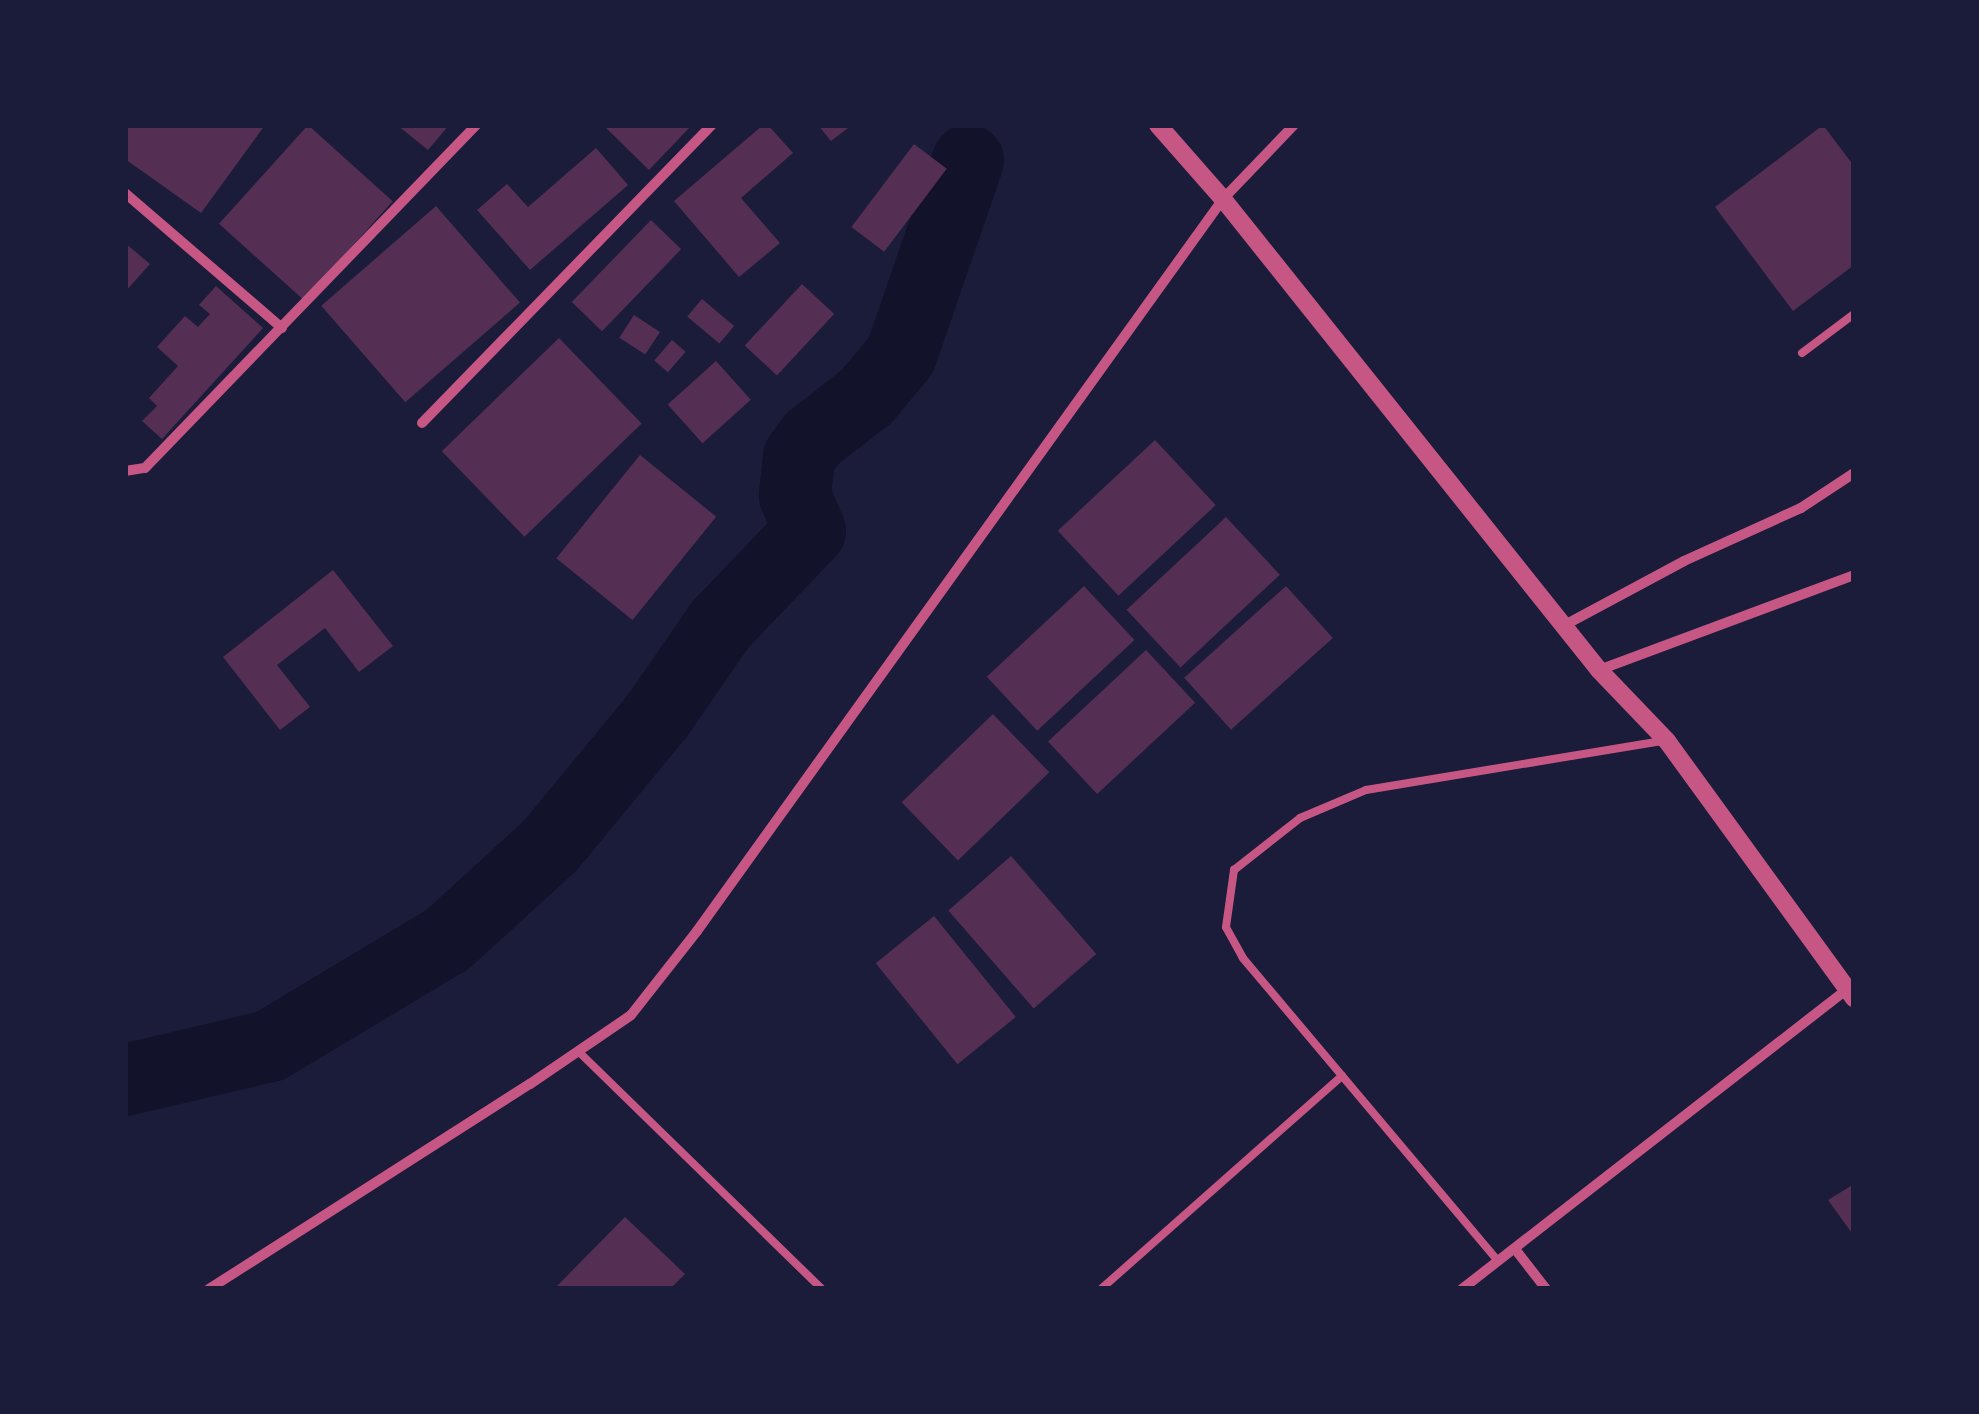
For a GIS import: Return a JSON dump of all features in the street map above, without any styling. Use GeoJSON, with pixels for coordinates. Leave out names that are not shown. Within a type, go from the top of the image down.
{"type":"FeatureCollection","features":[{"type":"Feature","properties":{"kind":"street"},"geometry":{"type":"LineString","coordinates":[[125,472],[145,468],[476,125]]}},
{"type":"Feature","properties":{"kind":"street"},"geometry":{"type":"LineString","coordinates":[[422,423],[712,125]]}},
{"type":"Feature","properties":{"kind":"street"},"geometry":{"type":"LineString","coordinates":[[1158,125],[1223,199],[1599,670],[1667,740],[1851,994],[1462,1289]]}},
{"type":"Feature","properties":{"kind":"street"},"geometry":{"type":"LineString","coordinates":[[209,1289],[631,1015],[697,931],[1223,199],[1294,125]]}},
{"type":"Feature","properties":{"kind":"street"},"geometry":{"type":"LineString","coordinates":[[125,193],[282,328]]}},
{"type":"Feature","properties":{"kind":"street"},"geometry":{"type":"LineString","coordinates":[[1564,626],[1684,562],[1801,508],[1854,473]]}},
{"type":"Feature","properties":{"kind":"street"},"geometry":{"type":"LineString","coordinates":[[1599,670],[1854,575]]}},
{"type":"Feature","properties":{"kind":"street"},"geometry":{"type":"LineString","coordinates":[[1514,1249],[1546,1289]]}},
{"type":"Feature","properties":{"kind":"lane"},"geometry":{"type":"LineString","coordinates":[[1802,353],[1854,314]]}},
{"type":"Feature","properties":{"kind":"lane"},"geometry":{"type":"LineString","coordinates":[[1498,1262],[1243,958],[1226,927],[1234,870],[1300,818],[1366,790],[1667,740]]}},
{"type":"Feature","properties":{"kind":"lane"},"geometry":{"type":"LineString","coordinates":[[578,1051],[822,1289]]}},
{"type":"Feature","properties":{"kind":"lane"},"geometry":{"type":"LineString","coordinates":[[1101,1289],[1342,1076]]}},
{"type":"Feature","properties":{"kind":"building"},"geometry":{"type":"Polygon","coordinates":[[[125,125],[265,125],[201,213],[125,159],[125,125]]]}},
{"type":"Feature","properties":{"kind":"building"},"geometry":{"type":"Polygon","coordinates":[[[308,125],[393,201],[304,300],[219,224],[308,125]]]}},
{"type":"Feature","properties":{"kind":"building"},"geometry":{"type":"Polygon","coordinates":[[[397,125],[449,125],[428,150],[397,125]]]}},
{"type":"Feature","properties":{"kind":"building"},"geometry":{"type":"Polygon","coordinates":[[[603,125],[692,125],[649,170],[603,125]]]}},
{"type":"Feature","properties":{"kind":"building"},"geometry":{"type":"Polygon","coordinates":[[[763,125],[768,125],[793,153],[741,198],[780,243],[739,277],[674,201],[763,125]]]}},
{"type":"Feature","properties":{"kind":"building"},"geometry":{"type":"Polygon","coordinates":[[[818,125],[852,125],[831,141],[818,125]]]}},
{"type":"Feature","properties":{"kind":"building"},"geometry":{"type":"Polygon","coordinates":[[[1823,125],[1854,166],[1854,265],[1793,311],[1715,207],[1823,125]]]}},
{"type":"Feature","properties":{"kind":"building"},"geometry":{"type":"Polygon","coordinates":[[[914,144],[947,169],[884,252],[851,227],[914,144]]]}},
{"type":"Feature","properties":{"kind":"building"},"geometry":{"type":"Polygon","coordinates":[[[596,148],[628,185],[530,270],[477,210],[507,184],[528,207],[596,148]]]}},
{"type":"Feature","properties":{"kind":"building"},"geometry":{"type":"Polygon","coordinates":[[[436,206],[520,303],[405,402],[321,306],[436,206]]]}},
{"type":"Feature","properties":{"kind":"building"},"geometry":{"type":"Polygon","coordinates":[[[651,220],[681,249],[602,331],[572,302],[651,220]]]}},
{"type":"Feature","properties":{"kind":"building"},"geometry":{"type":"Polygon","coordinates":[[[125,243],[150,264],[125,292],[125,243]]]}},
{"type":"Feature","properties":{"kind":"building"},"geometry":{"type":"Polygon","coordinates":[[[802,284],[834,314],[777,375],[745,345],[802,284]]]}},
{"type":"Feature","properties":{"kind":"building"},"geometry":{"type":"Polygon","coordinates":[[[216,286],[263,328],[162,439],[142,421],[157,406],[149,398],[178,366],[157,347],[185,316],[198,327],[210,314],[199,305],[216,286]]]}},
{"type":"Feature","properties":{"kind":"building"},"geometry":{"type":"Polygon","coordinates":[[[702,299],[734,326],[719,344],[687,317],[702,299]]]}},
{"type":"Feature","properties":{"kind":"building"},"geometry":{"type":"Polygon","coordinates":[[[634,315],[660,332],[645,355],[619,338],[634,315]]]}},
{"type":"Feature","properties":{"kind":"building"},"geometry":{"type":"Polygon","coordinates":[[[559,338],[642,424],[524,537],[442,451],[559,338]]]}},
{"type":"Feature","properties":{"kind":"building"},"geometry":{"type":"Polygon","coordinates":[[[672,340],[686,352],[668,372],[654,360],[672,340]]]}},
{"type":"Feature","properties":{"kind":"building"},"geometry":{"type":"Polygon","coordinates":[[[716,361],[751,400],[702,443],[668,404],[716,361]]]}},
{"type":"Feature","properties":{"kind":"building"},"geometry":{"type":"Polygon","coordinates":[[[1155,440],[1216,505],[1118,596],[1058,531],[1155,440]]]}},
{"type":"Feature","properties":{"kind":"building"},"geometry":{"type":"Polygon","coordinates":[[[640,455],[716,517],[632,620],[556,558],[640,455]]]}},
{"type":"Feature","properties":{"kind":"building"},"geometry":{"type":"Polygon","coordinates":[[[1226,517],[1280,575],[1180,668],[1127,610],[1226,517]]]}},
{"type":"Feature","properties":{"kind":"building"},"geometry":{"type":"Polygon","coordinates":[[[333,570],[393,646],[359,672],[325,628],[277,665],[310,707],[280,730],[223,657],[333,570]]]}},
{"type":"Feature","properties":{"kind":"building"},"geometry":{"type":"Polygon","coordinates":[[[1084,586],[1134,640],[1037,731],[987,677],[1084,586]]]}},
{"type":"Feature","properties":{"kind":"building"},"geometry":{"type":"Polygon","coordinates":[[[1286,586],[1333,638],[1231,730],[1184,678],[1286,586]]]}},
{"type":"Feature","properties":{"kind":"building"},"geometry":{"type":"Polygon","coordinates":[[[1146,650],[1195,703],[1097,794],[1048,741],[1146,650]]]}},
{"type":"Feature","properties":{"kind":"building"},"geometry":{"type":"Polygon","coordinates":[[[993,714],[1049,772],[958,860],[902,802],[993,714]]]}},
{"type":"Feature","properties":{"kind":"building"},"geometry":{"type":"Polygon","coordinates":[[[1011,856],[1096,954],[1034,1009],[948,910],[1011,856]]]}},
{"type":"Feature","properties":{"kind":"building"},"geometry":{"type":"Polygon","coordinates":[[[934,916],[1016,1017],[958,1064],[876,963],[934,916]]]}},
{"type":"Feature","properties":{"kind":"building"},"geometry":{"type":"Polygon","coordinates":[[[1854,1184],[1854,1236],[1828,1200],[1854,1184]]]}},
{"type":"Feature","properties":{"kind":"building"},"geometry":{"type":"Polygon","coordinates":[[[625,1217],[685,1274],[670,1289],[554,1289],[625,1217]]]}},
{"type":"Feature","properties":{"kind":"waterway"},"geometry":{"type":"LineString","coordinates":[[125,1080],[270,1046],[448,939],[550,846],[658,715],[720,625],[810,531],[795,495],[799,457],[812,439],[867,396],[901,355],[968,160]]}}]}
